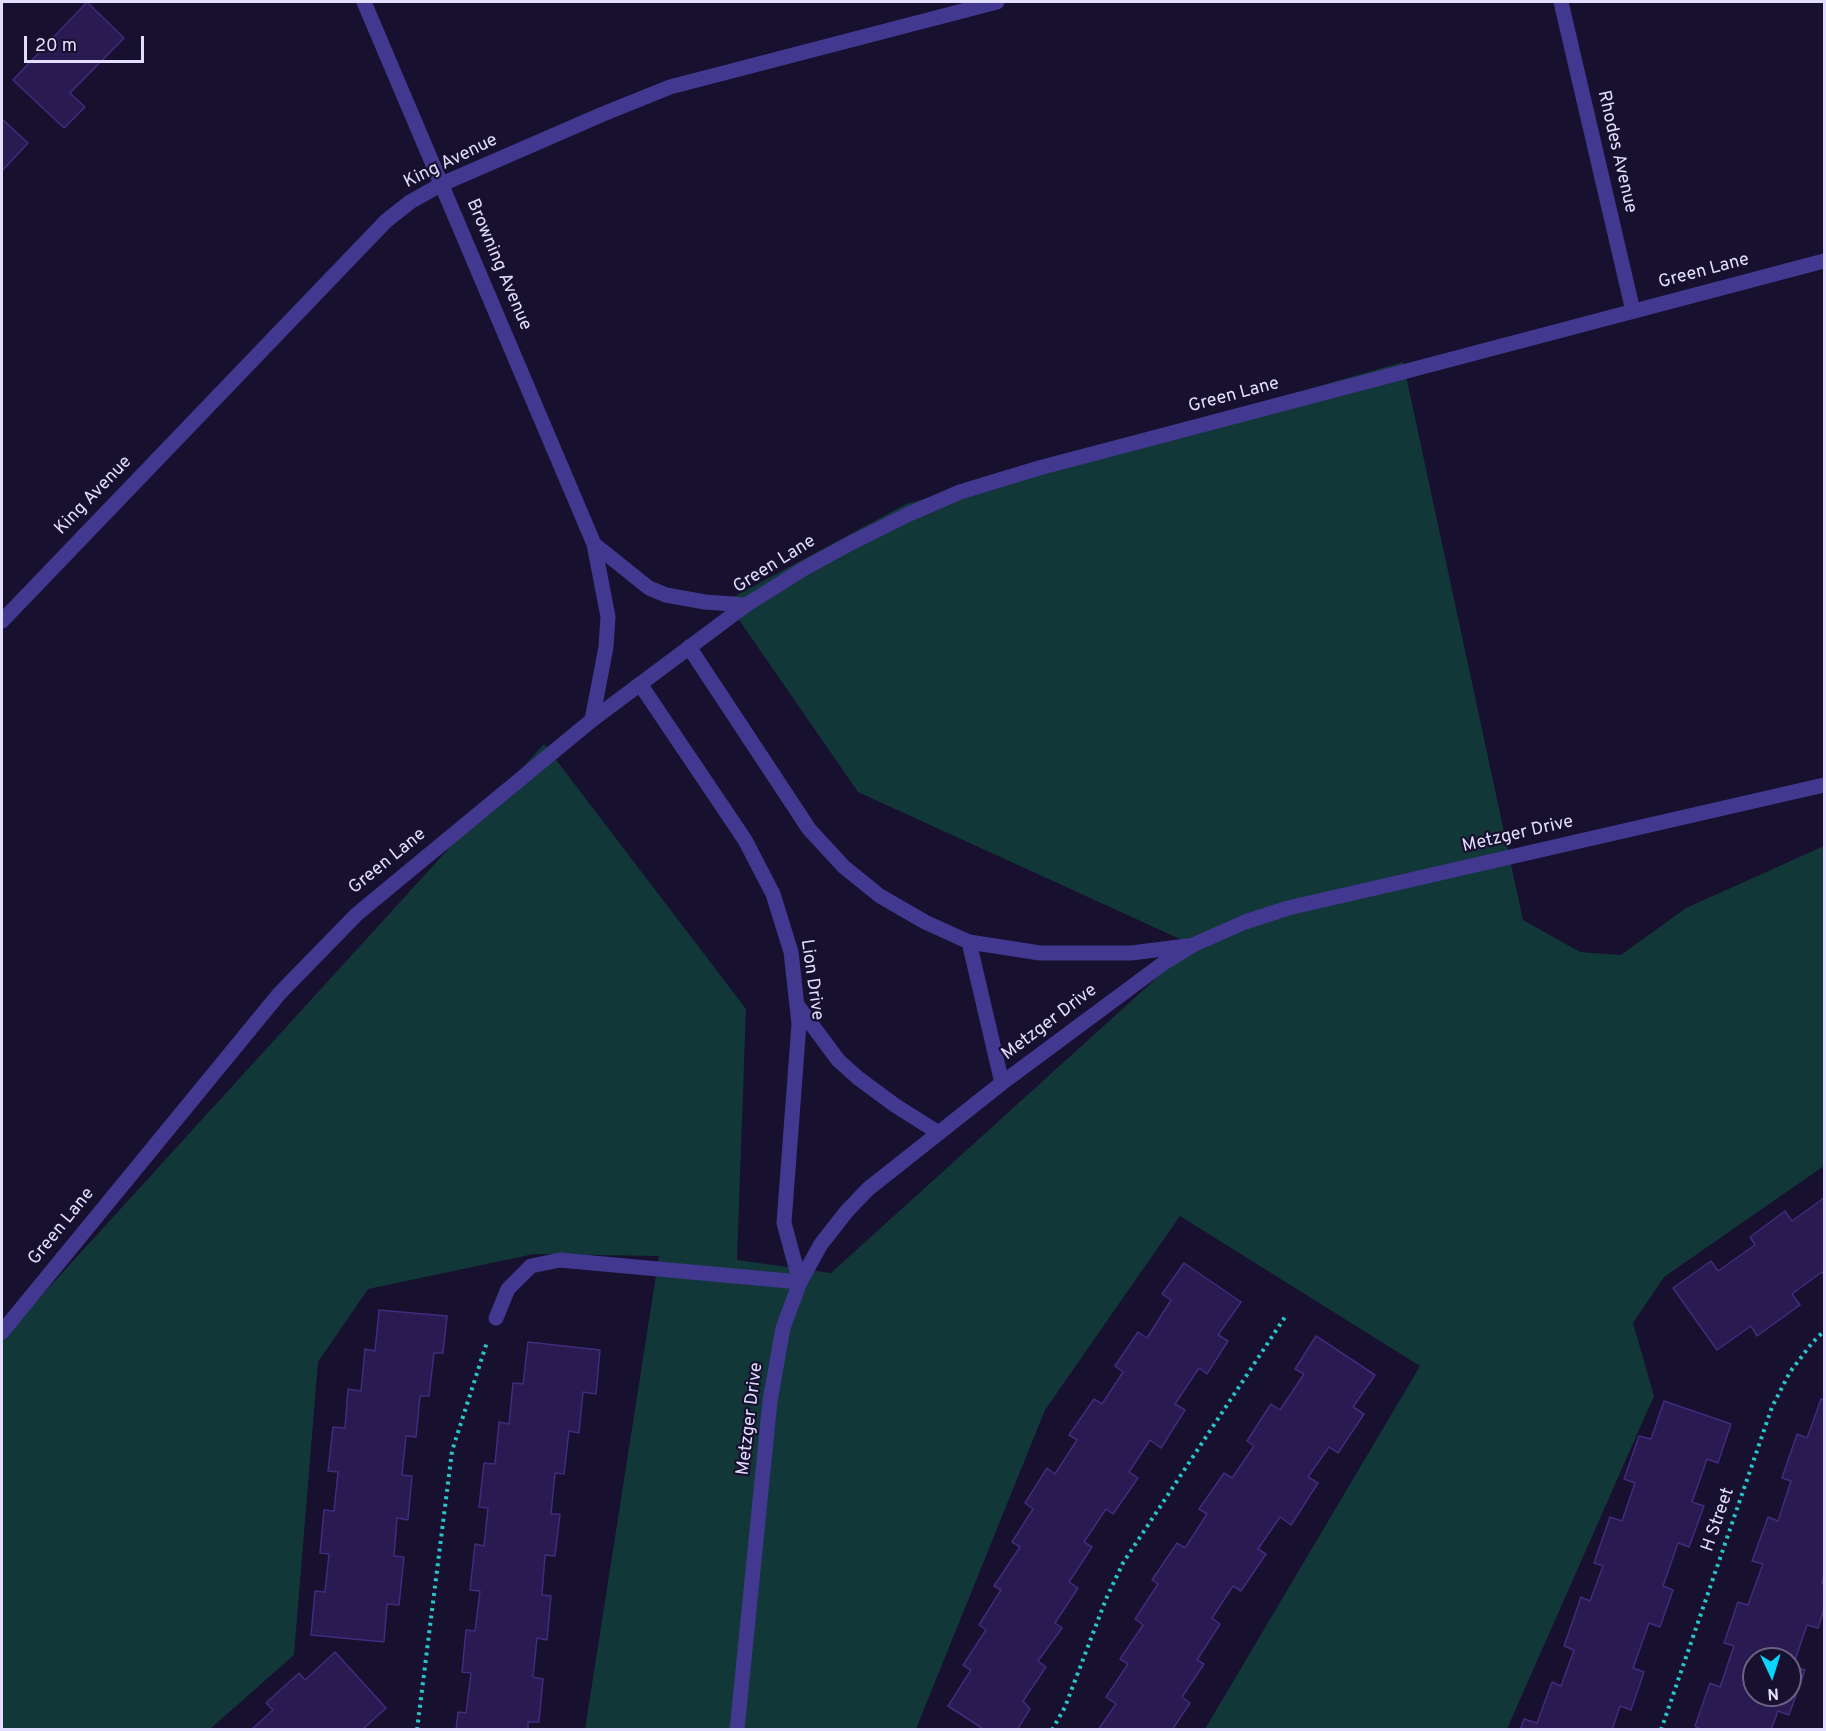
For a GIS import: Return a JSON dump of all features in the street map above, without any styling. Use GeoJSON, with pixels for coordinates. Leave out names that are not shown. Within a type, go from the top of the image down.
{"type":"FeatureCollection","features":[{"type":"Feature","properties":{"kind":"street","name":"Browning Avenue"},"geometry":{"type":"LineString","coordinates":[[364,2],[594,544],[608,617],[606,647],[592,720]]}},
{"type":"Feature","properties":{"kind":"street","name":"King Avenue"},"geometry":{"type":"LineString","coordinates":[[2,621],[386,221],[410,202],[442,184],[670,87],[997,2]]}},
{"type":"Feature","properties":{"kind":"street","name":"Rhodes Avenue"},"geometry":{"type":"LineString","coordinates":[[1561,2],[1633,311]]}},
{"type":"Feature","properties":{"kind":"street","name":"Green Lane"},"geometry":{"type":"LineString","coordinates":[[2,1332],[279,994],[357,914],[592,720],[746,605],[805,568],[909,514],[960,492],[1039,468],[1824,261]]}},
{"type":"Feature","properties":{"kind":"street"},"geometry":{"type":"LineString","coordinates":[[594,544],[649,588],[666,595],[705,602],[746,605]]}},
{"type":"Feature","properties":{"kind":"street"},"geometry":{"type":"LineString","coordinates":[[689,647],[809,829],[844,867],[880,896],[925,922],[969,942],[1040,953],[1131,953],[1193,945]]}},
{"type":"Feature","properties":{"kind":"street","name":"Lion Drive"},"geometry":{"type":"LineString","coordinates":[[640,684],[745,840],[773,894],[791,952],[799,1024],[784,1222],[800,1282]]}},
{"type":"Feature","properties":{"kind":"street","name":"Metzger Drive"},"geometry":{"type":"LineString","coordinates":[[737,1730],[770,1401],[783,1328],[800,1282],[821,1244],[868,1189],[1002,1083],[1165,962],[1193,945],[1245,922],[1288,908],[1824,785]]}},
{"type":"Feature","properties":{"kind":"street"},"geometry":{"type":"LineString","coordinates":[[969,942],[1002,1083]]}},
{"type":"Feature","properties":{"kind":"street"},"geometry":{"type":"LineString","coordinates":[[798,1006],[838,1060],[896,1106],[939,1133]]}},
{"type":"Feature","properties":{"kind":"street"},"geometry":{"type":"LineString","coordinates":[[496,1318],[508,1289],[531,1266],[560,1260],[800,1282]]}},
{"type":"Feature","properties":{"kind":"path"},"geometry":{"type":"LineString","coordinates":[[1053,1730],[1065,1707],[1106,1599],[1123,1563],[1285,1317]]}},
{"type":"Feature","properties":{"kind":"path"},"geometry":{"type":"LineString","coordinates":[[417,1730],[452,1451],[496,1318]]}},
{"type":"Feature","properties":{"kind":"path","name":"H Street"},"geometry":{"type":"LineString","coordinates":[[1661,1730],[1772,1407],[1790,1372],[1824,1331]]}},
{"type":"Feature","properties":{"kind":"green space"},"geometry":{"type":"Polygon","coordinates":[[[1403,362],[1523,920],[1580,952],[1621,955],[1686,908],[1824,846],[1824,1166],[1664,1277],[1633,1323],[1654,1396],[1507,1729],[1205,1729],[1420,1366],[1180,1216],[1045,1410],[916,1729],[585,1729],[659,1256],[534,1254],[368,1289],[318,1362],[294,1655],[210,1729],[2,1729],[2,1339],[544,744],[746,1009],[737,1260],[831,1273],[1193,945],[858,792],[726,601],[906,504],[1403,362]]]}},
{"type":"Feature","properties":{"kind":"building"},"geometry":{"type":"Polygon","coordinates":[[[87,2],[124,38],[70,93],[85,107],[64,128],[13,80],[87,2]]]}},
{"type":"Feature","properties":{"kind":"building"},"geometry":{"type":"Polygon","coordinates":[[[2,119],[28,143],[2,171],[2,119]]]}},
{"type":"Feature","properties":{"kind":"building"},"geometry":{"type":"Polygon","coordinates":[[[1824,1198],[1824,1275],[1822,1272],[1792,1294],[1800,1305],[1757,1336],[1751,1326],[1717,1350],[1673,1288],[1711,1261],[1718,1271],[1755,1245],[1750,1237],[1785,1211],[1792,1221],[1824,1198]]]}},
{"type":"Feature","properties":{"kind":"building"},"geometry":{"type":"Polygon","coordinates":[[[1184,1263],[1241,1302],[1218,1335],[1228,1341],[1207,1374],[1199,1368],[1175,1404],[1185,1410],[1161,1448],[1150,1440],[1129,1472],[1138,1478],[1113,1514],[1106,1509],[1084,1542],[1092,1547],[1069,1582],[1078,1588],[1055,1623],[1062,1628],[1038,1661],[1046,1667],[1023,1701],[1030,1709],[1017,1730],[985,1730],[948,1706],[971,1670],[963,1665],[986,1630],[979,1625],[1001,1590],[994,1586],[1020,1547],[1012,1542],[1033,1509],[1025,1503],[1047,1468],[1055,1474],[1077,1440],[1069,1435],[1094,1399],[1102,1404],[1123,1372],[1115,1366],[1138,1332],[1147,1338],[1171,1300],[1162,1294],[1184,1263]]]}},
{"type":"Feature","properties":{"kind":"building"},"geometry":{"type":"Polygon","coordinates":[[[379,1310],[447,1316],[443,1353],[434,1353],[429,1396],[420,1396],[416,1437],[406,1436],[402,1475],[412,1476],[408,1520],[397,1518],[394,1556],[404,1557],[399,1605],[387,1604],[384,1642],[311,1635],[315,1591],[325,1592],[329,1554],[320,1553],[324,1510],[334,1511],[338,1472],[328,1471],[333,1427],[345,1428],[348,1389],[361,1391],[365,1349],[375,1351],[379,1310]]]}},
{"type":"Feature","properties":{"kind":"building"},"geometry":{"type":"Polygon","coordinates":[[[1316,1336],[1375,1375],[1353,1407],[1364,1414],[1338,1453],[1329,1447],[1308,1477],[1318,1483],[1291,1525],[1280,1517],[1258,1549],[1266,1554],[1241,1591],[1233,1586],[1212,1618],[1220,1624],[1197,1660],[1204,1664],[1182,1697],[1190,1703],[1172,1730],[1098,1730],[1116,1704],[1106,1697],[1128,1664],[1120,1659],[1143,1625],[1135,1619],[1158,1584],[1152,1580],[1177,1543],[1185,1548],[1207,1514],[1199,1509],[1224,1473],[1232,1478],[1254,1446],[1247,1441],[1271,1404],[1280,1410],[1304,1374],[1295,1369],[1316,1336]]]}},
{"type":"Feature","properties":{"kind":"building"},"geometry":{"type":"Polygon","coordinates":[[[528,1342],[600,1350],[596,1394],[583,1392],[579,1433],[569,1431],[564,1474],[555,1473],[551,1514],[560,1514],[555,1556],[545,1555],[542,1595],[551,1596],[547,1640],[537,1638],[533,1677],[543,1679],[539,1722],[528,1722],[528,1730],[456,1730],[458,1712],[466,1713],[471,1673],[462,1672],[466,1630],[475,1631],[480,1591],[470,1590],[475,1544],[484,1546],[488,1508],[479,1507],[484,1463],[495,1464],[499,1422],[509,1424],[513,1383],[523,1384],[528,1342]]]}},
{"type":"Feature","properties":{"kind":"building"},"geometry":{"type":"Polygon","coordinates":[[[1821,1399],[1824,1400],[1824,1576],[1822,1583],[1824,1584],[1824,1609],[1818,1628],[1807,1625],[1799,1647],[1742,1647],[1742,1707],[1792,1707],[1789,1715],[1778,1711],[1771,1730],[1702,1730],[1695,1726],[1710,1683],[1720,1687],[1734,1646],[1724,1643],[1738,1602],[1748,1605],[1763,1564],[1752,1561],[1768,1517],[1778,1521],[1791,1481],[1782,1478],[1797,1434],[1807,1438],[1821,1399]]]}},
{"type":"Feature","properties":{"kind":"building"},"geometry":{"type":"Polygon","coordinates":[[[1664,1401],[1731,1424],[1718,1463],[1707,1459],[1692,1502],[1704,1506],[1689,1547],[1678,1543],[1663,1586],[1673,1590],[1660,1627],[1649,1623],[1633,1668],[1644,1672],[1631,1710],[1620,1706],[1612,1730],[1520,1730],[1524,1719],[1537,1723],[1552,1682],[1561,1686],[1574,1650],[1564,1646],[1581,1597],[1590,1601],[1603,1566],[1594,1563],[1610,1517],[1622,1521],[1635,1483],[1624,1479],[1639,1436],[1651,1439],[1664,1401]]]}},
{"type":"Feature","properties":{"kind":"building"},"geometry":{"type":"Polygon","coordinates":[[[335,1652],[386,1708],[362,1730],[251,1730],[273,1710],[266,1703],[299,1673],[305,1680],[335,1652]]]}}]}
